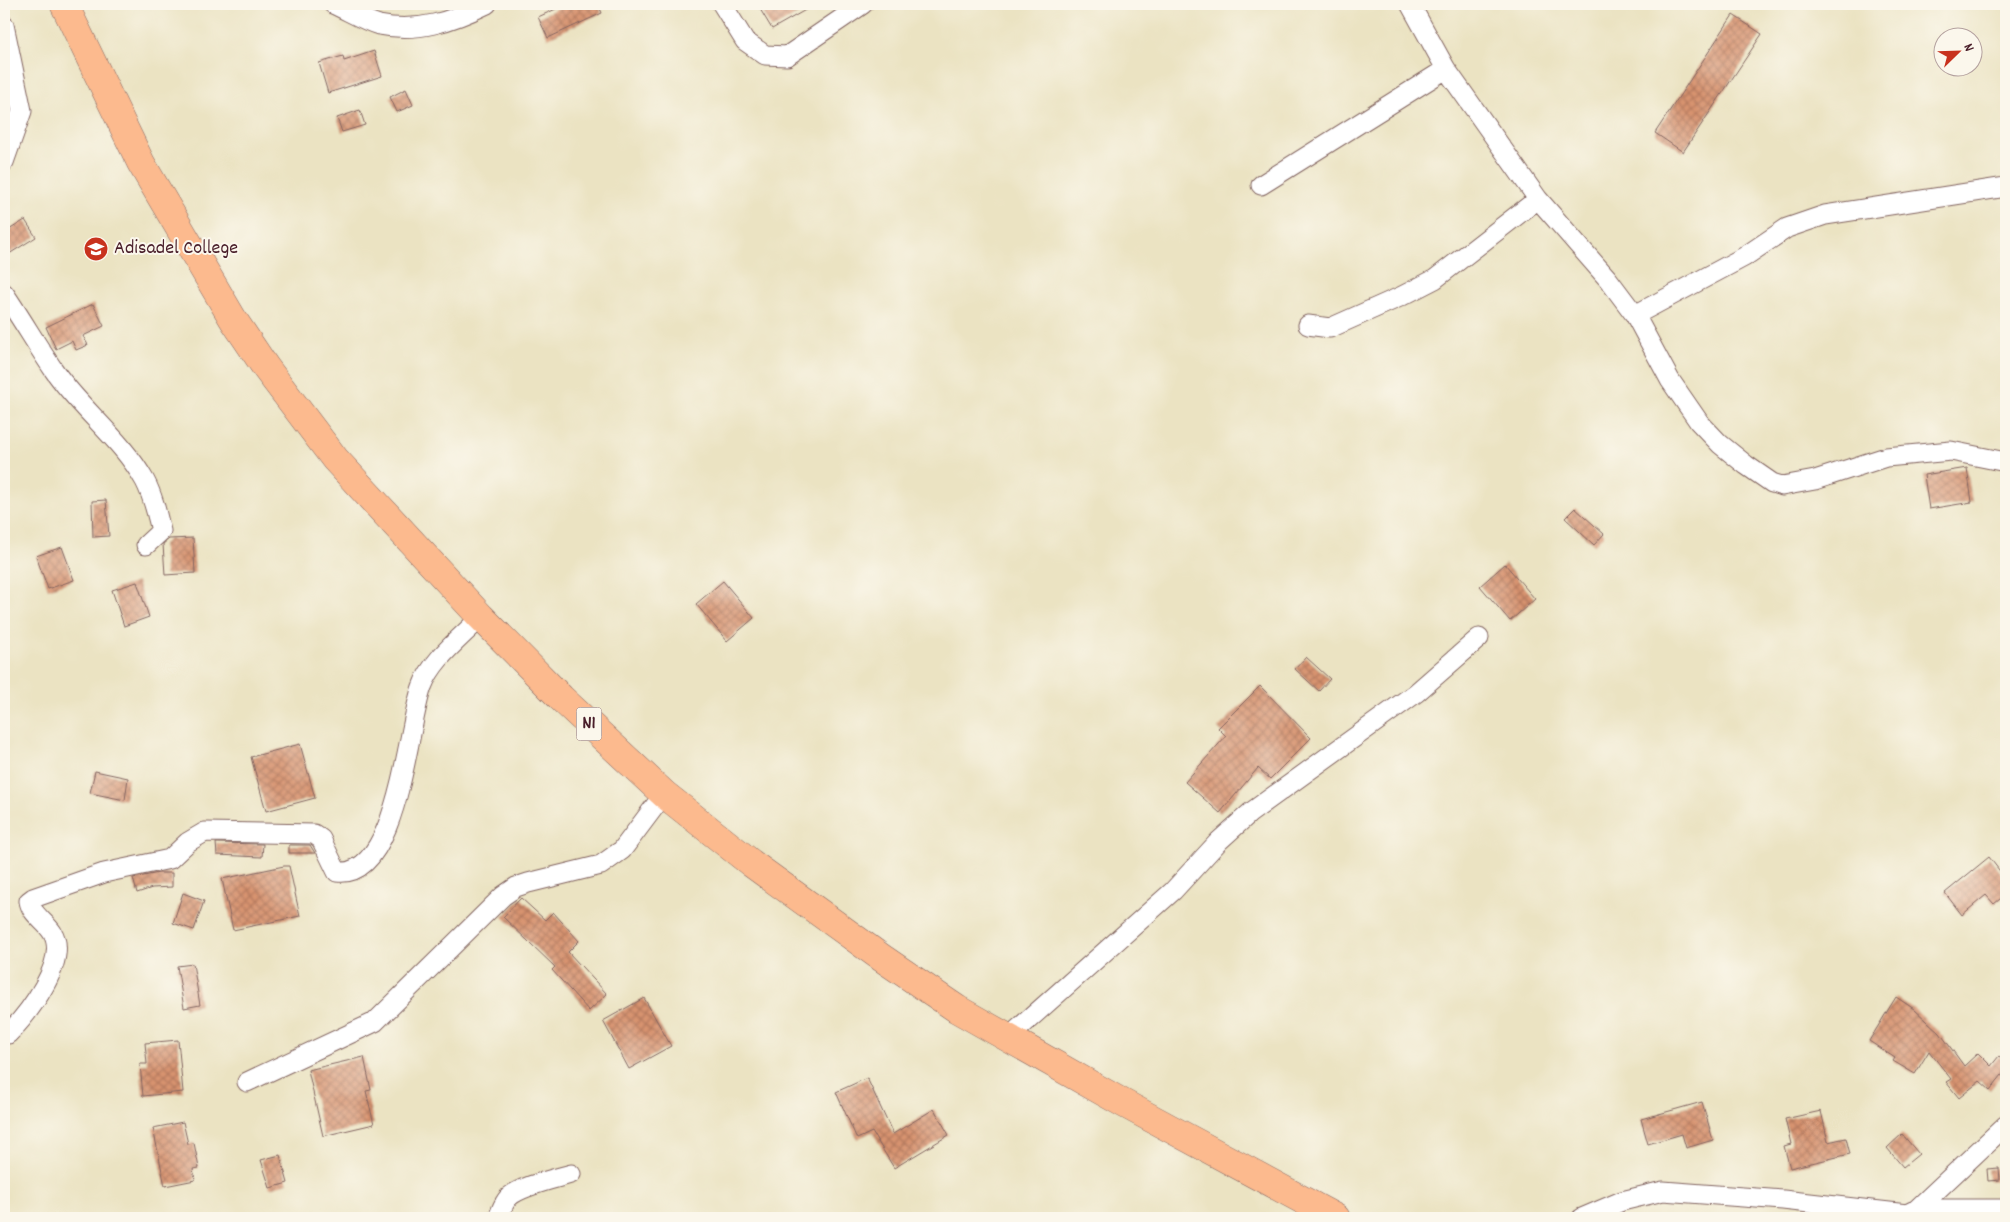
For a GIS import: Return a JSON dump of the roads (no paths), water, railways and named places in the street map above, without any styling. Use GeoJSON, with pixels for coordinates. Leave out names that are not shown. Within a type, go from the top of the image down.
{"type":"FeatureCollection","features":[{"type":"Feature","properties":{"kind":"highway","name":"N1"},"geometry":{"type":"LineString","coordinates":[[64,4],[141,163],[244,335],[335,459],[481,617],[561,698],[664,794],[751,863],[882,958],[957,1009],[1009,1036],[1122,1103],[1336,1218]]}},
{"type":"Feature","properties":{"kind":"street"},"geometry":{"type":"LineString","coordinates":[[333,4],[378,24],[421,27],[455,20],[486,4]]}},
{"type":"Feature","properties":{"kind":"street"},"geometry":{"type":"LineString","coordinates":[[722,4],[746,41],[765,55],[787,56],[864,4]]}},
{"type":"Feature","properties":{"kind":"street"},"geometry":{"type":"LineString","coordinates":[[1410,4],[1446,69],[1538,199],[1608,279],[1635,315],[1670,380],[1700,422],[1720,444],[1772,483],[1782,486],[1797,484],[1886,457],[1951,451],[2006,462]]}},
{"type":"Feature","properties":{"kind":"street"},"geometry":{"type":"LineString","coordinates":[[4,25],[22,110],[4,162]]}},
{"type":"Feature","properties":{"kind":"street"},"geometry":{"type":"LineString","coordinates":[[1261,185],[1446,69]]}},
{"type":"Feature","properties":{"kind":"street"},"geometry":{"type":"LineString","coordinates":[[1635,315],[1744,257],[1787,228],[1802,222],[1825,216],[2006,187]]}},
{"type":"Feature","properties":{"kind":"street"},"geometry":{"type":"LineString","coordinates":[[1308,325],[1330,328],[1435,279],[1538,199]]}},
{"type":"Feature","properties":{"kind":"street"},"geometry":{"type":"LineString","coordinates":[[4,293],[53,370],[112,437],[144,481],[156,511],[160,531],[146,545]]}},
{"type":"Feature","properties":{"kind":"street"},"geometry":{"type":"LineString","coordinates":[[8,1034],[20,1022],[54,968],[58,949],[52,932],[30,908],[29,901],[34,898],[104,873],[170,859],[188,842],[205,832],[314,834],[321,839],[337,872],[345,873],[359,868],[371,855],[387,829],[396,802],[422,686],[432,668],[481,617]]}},
{"type":"Feature","properties":{"kind":"street"},"geometry":{"type":"LineString","coordinates":[[1009,1036],[1173,891],[1219,841],[1250,813],[1416,693],[1479,638]]}},
{"type":"Feature","properties":{"kind":"street"},"geometry":{"type":"LineString","coordinates":[[247,1082],[375,1022],[503,896],[516,887],[528,883],[601,865],[622,850],[664,794]]}},
{"type":"Feature","properties":{"kind":"street"},"geometry":{"type":"LineString","coordinates":[[1582,1218],[1622,1201],[1663,1191],[1783,1200],[1907,1214],[1917,1209],[2006,1125]]}},
{"type":"Feature","properties":{"kind":"street"},"geometry":{"type":"LineString","coordinates":[[498,1218],[502,1205],[509,1197],[520,1191],[571,1174]]}},
{"type":"Feature","properties":{"kind":"street"},"geometry":{"type":"LineString","coordinates":[[1917,1209],[2006,1209]]}},
{"type":"Feature","properties":{"kind":"place","name":"Adisadel College"},"geometry":{"type":"Point","coordinates":[96,249]}}]}
